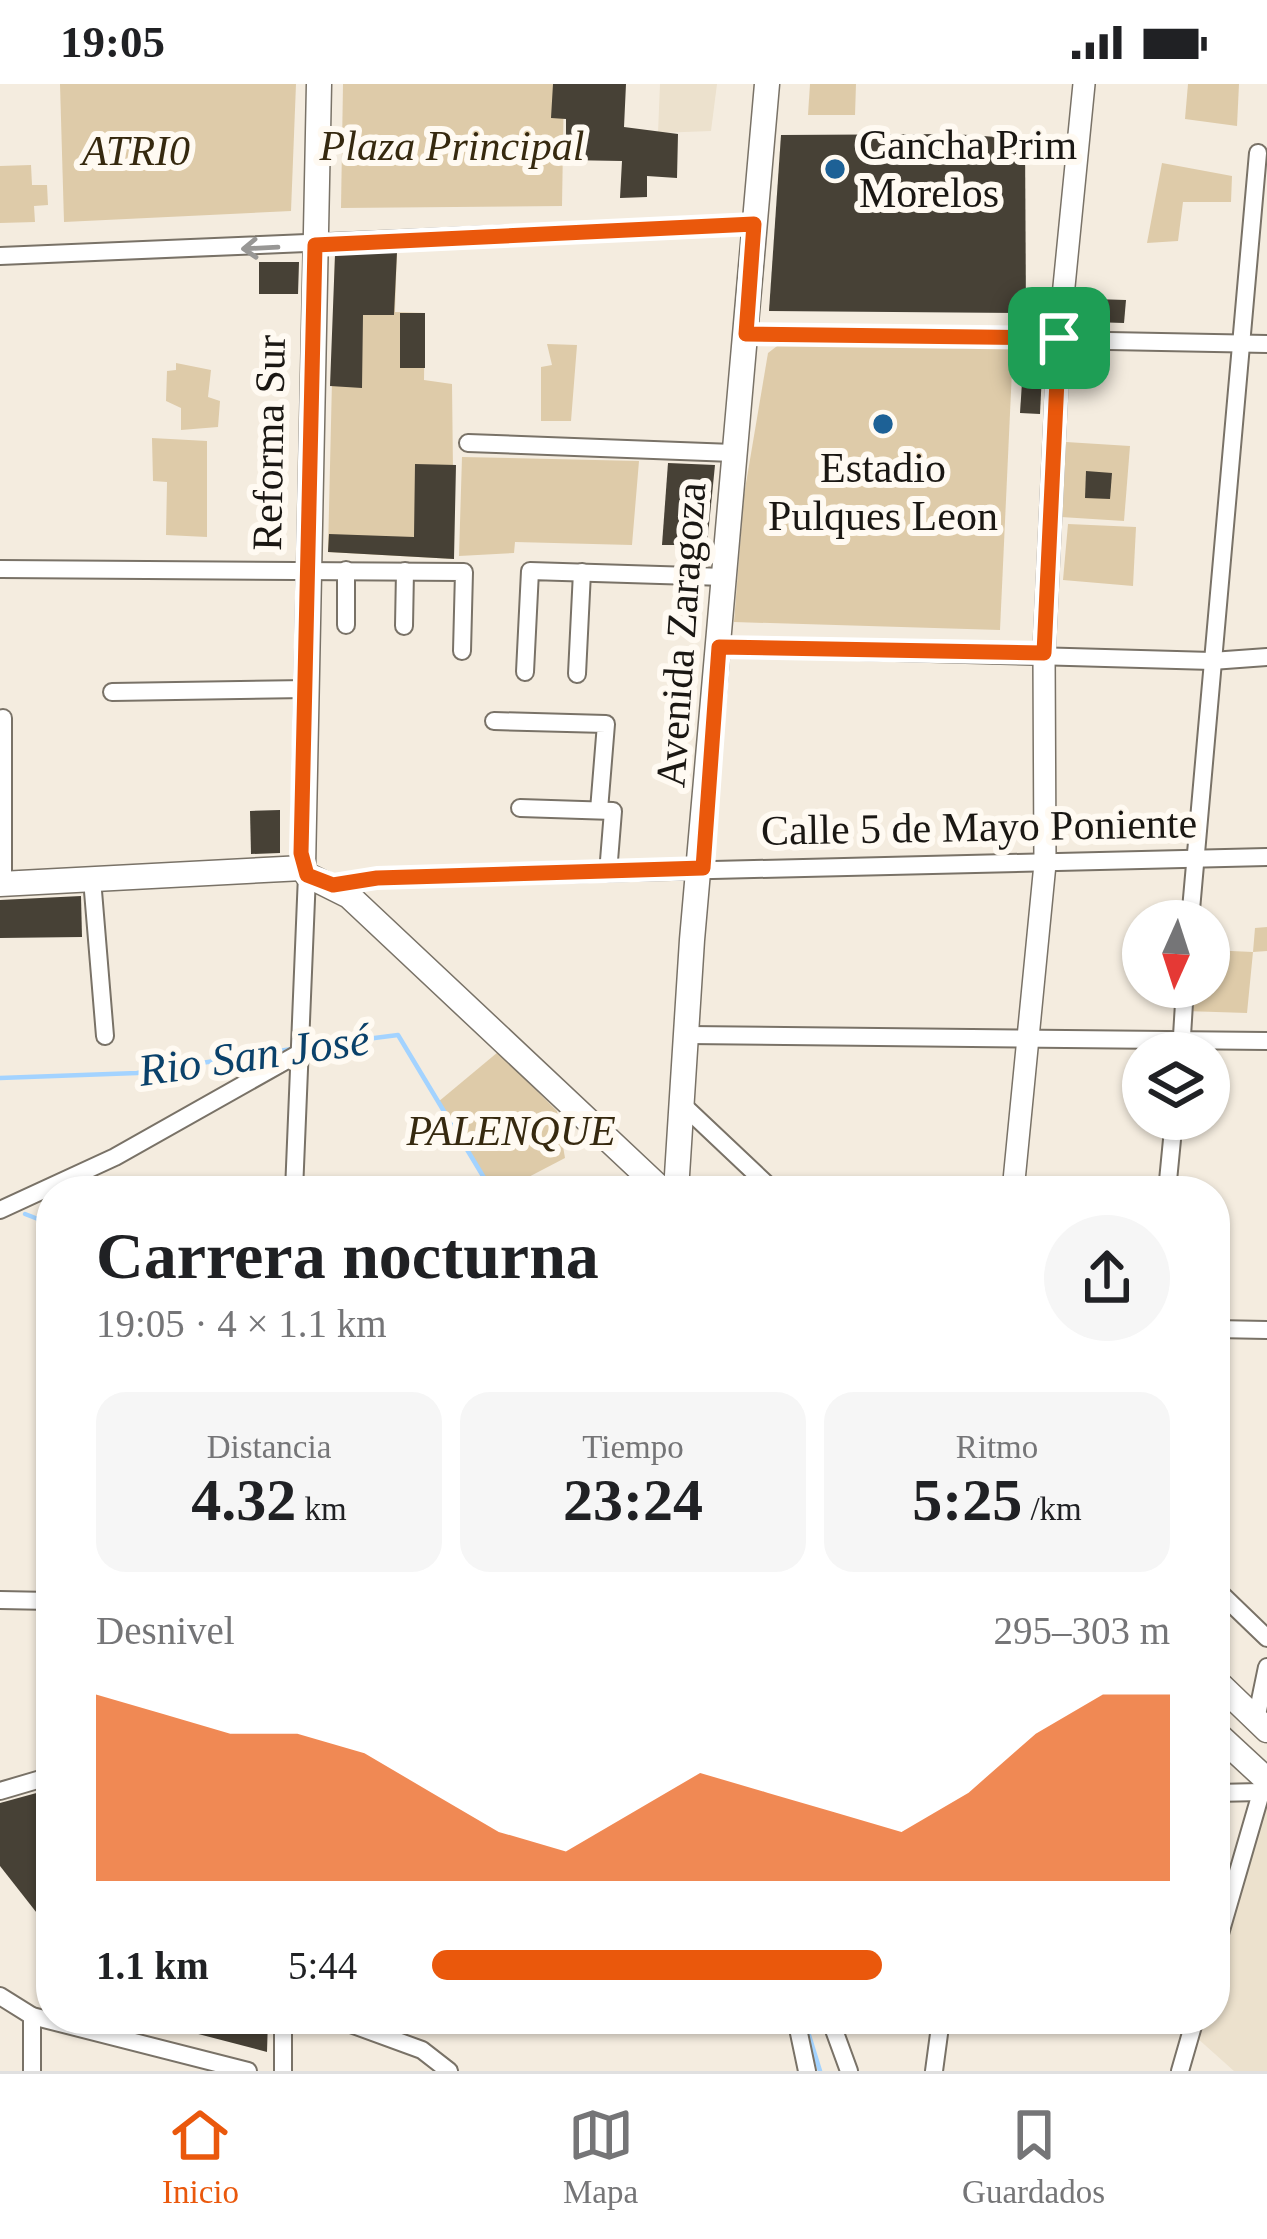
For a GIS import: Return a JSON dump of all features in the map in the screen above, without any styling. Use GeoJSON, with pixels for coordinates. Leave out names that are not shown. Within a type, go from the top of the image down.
{"type":"FeatureCollection","features":[{"type":"Feature","properties":{"kind":"main road","name":"Reforma Sur"},"geometry":{"type":"LineString","coordinates":[[305,872],[305,569],[319,84]]}},
{"type":"Feature","properties":{"kind":"main road","name":"Avenida Zaragoza"},"geometry":{"type":"LineString","coordinates":[[677,1176],[733,453],[767,84]]}},
{"type":"Feature","properties":{"kind":"main road"},"geometry":{"type":"LineString","coordinates":[[2,884],[305,872],[333,885],[647,1176]]}},
{"type":"Feature","properties":{"kind":"main road"},"geometry":{"type":"LineString","coordinates":[[1230,1694],[1262,1725]]}},
{"type":"Feature","properties":{"kind":"main road"},"geometry":{"type":"LineString","coordinates":[[1230,1748],[1265,1784]]}},
{"type":"Feature","properties":{"kind":"street"},"geometry":{"type":"LineString","coordinates":[[1014,1176],[1045,864],[1044,653],[1059,338],[1084,84]]}},
{"type":"Feature","properties":{"kind":"street"},"geometry":{"type":"LineString","coordinates":[[1192,900],[1258,153]]}},
{"type":"Feature","properties":{"kind":"street"},"geometry":{"type":"LineString","coordinates":[[0,256],[754,224]]}},
{"type":"Feature","properties":{"kind":"street"},"geometry":{"type":"LineString","coordinates":[[746,334],[1267,344]]}},
{"type":"Feature","properties":{"kind":"street"},"geometry":{"type":"LineString","coordinates":[[468,443],[733,453]]}},
{"type":"Feature","properties":{"kind":"street"},"geometry":{"type":"LineString","coordinates":[[0,569],[464,572],[462,651]]}},
{"type":"Feature","properties":{"kind":"street"},"geometry":{"type":"LineString","coordinates":[[346,570],[346,625]]}},
{"type":"Feature","properties":{"kind":"street"},"geometry":{"type":"LineString","coordinates":[[404,626],[405,572]]}},
{"type":"Feature","properties":{"kind":"street"},"geometry":{"type":"LineString","coordinates":[[524,672],[530,572],[725,577]]}},
{"type":"Feature","properties":{"kind":"street"},"geometry":{"type":"LineString","coordinates":[[578,674],[582,572]]}},
{"type":"Feature","properties":{"kind":"street"},"geometry":{"type":"LineString","coordinates":[[719,647],[1212,661],[1267,657]]}},
{"type":"Feature","properties":{"kind":"street"},"geometry":{"type":"LineString","coordinates":[[112,692],[308,689]]}},
{"type":"Feature","properties":{"kind":"street"},"geometry":{"type":"LineString","coordinates":[[2,718],[2,884]]}},
{"type":"Feature","properties":{"kind":"street"},"geometry":{"type":"LineString","coordinates":[[494,721],[606,724],[598,810]]}},
{"type":"Feature","properties":{"kind":"street"},"geometry":{"type":"LineString","coordinates":[[520,808],[613,811],[608,873]]}},
{"type":"Feature","properties":{"kind":"street","name":"Calle 5 de Mayo Poniente"},"geometry":{"type":"LineString","coordinates":[[333,885],[377,878],[1267,856]]}},
{"type":"Feature","properties":{"kind":"street"},"geometry":{"type":"LineString","coordinates":[[294,1176],[305,872]]}},
{"type":"Feature","properties":{"kind":"street"},"geometry":{"type":"LineString","coordinates":[[92,879],[105,1036]]}},
{"type":"Feature","properties":{"kind":"street"},"geometry":{"type":"LineString","coordinates":[[688,1035],[1122,1045]]}},
{"type":"Feature","properties":{"kind":"street"},"geometry":{"type":"LineString","coordinates":[[1230,1044],[1267,1041]]}},
{"type":"Feature","properties":{"kind":"street"},"geometry":{"type":"LineString","coordinates":[[68,1176],[296,1055]]}},
{"type":"Feature","properties":{"kind":"street"},"geometry":{"type":"LineString","coordinates":[[684,1106],[758,1176]]}},
{"type":"Feature","properties":{"kind":"street"},"geometry":{"type":"LineString","coordinates":[[1168,1176],[1172,1140]]}},
{"type":"Feature","properties":{"kind":"street"},"geometry":{"type":"LineString","coordinates":[[6,1209],[36,1193]]}},
{"type":"Feature","properties":{"kind":"street"},"geometry":{"type":"LineString","coordinates":[[1230,1329],[1267,1330]]}},
{"type":"Feature","properties":{"kind":"street"},"geometry":{"type":"LineString","coordinates":[[0,1600],[36,1600]]}},
{"type":"Feature","properties":{"kind":"street"},"geometry":{"type":"LineString","coordinates":[[1230,1603],[1267,1639]]}},
{"type":"Feature","properties":{"kind":"street"},"geometry":{"type":"LineString","coordinates":[[1262,1725],[1267,1667]]}},
{"type":"Feature","properties":{"kind":"street"},"geometry":{"type":"LineString","coordinates":[[0,1791],[36,1780]]}},
{"type":"Feature","properties":{"kind":"street"},"geometry":{"type":"LineString","coordinates":[[1230,1790],[1265,1784],[1230,1901]]}},
{"type":"Feature","properties":{"kind":"street"},"geometry":{"type":"LineString","coordinates":[[0,1996],[36,2017]]}},
{"type":"Feature","properties":{"kind":"street"},"geometry":{"type":"LineString","coordinates":[[32,2016],[32,2071]]}},
{"type":"Feature","properties":{"kind":"street"},"geometry":{"type":"LineString","coordinates":[[103,2034],[248,2071]]}},
{"type":"Feature","properties":{"kind":"street"},"geometry":{"type":"LineString","coordinates":[[283,2034],[283,2071]]}},
{"type":"Feature","properties":{"kind":"street"},"geometry":{"type":"LineString","coordinates":[[378,2034],[422,2050],[449,2071]]}},
{"type":"Feature","properties":{"kind":"street"},"geometry":{"type":"LineString","coordinates":[[799,2034],[807,2071]]}},
{"type":"Feature","properties":{"kind":"street"},"geometry":{"type":"LineString","coordinates":[[835,2034],[849,2071]]}},
{"type":"Feature","properties":{"kind":"street"},"geometry":{"type":"LineString","coordinates":[[934,2071],[939,2034]]}},
{"type":"Feature","properties":{"kind":"street"},"geometry":{"type":"LineString","coordinates":[[1180,2071],[1191,2034]]}},
{"type":"Feature","properties":{"kind":"shaded area"},"geometry":{"type":"Polygon","coordinates":[[[660,84],[717,84],[711,131],[658,133],[660,84]]]}},
{"type":"Feature","properties":{"kind":"shaded area"},"geometry":{"type":"Polygon","coordinates":[[[1267,1803],[1267,2071],[1234,2071],[1196,2037],[1230,2034],[1230,1925],[1267,1803]]]}},
{"type":"Feature","properties":{"kind":"green space","name":"ATRI0"},"geometry":{"type":"Polygon","coordinates":[[[60,84],[296,84],[291,211],[64,222],[60,84]]]}},
{"type":"Feature","properties":{"kind":"green space","name":"Plaza Principal"},"geometry":{"type":"Polygon","coordinates":[[[343,84],[564,84],[562,206],[341,208],[343,84]]]}},
{"type":"Feature","properties":{"kind":"green space"},"geometry":{"type":"Polygon","coordinates":[[[810,84],[856,84],[855,115],[808,115],[810,84]]]}},
{"type":"Feature","properties":{"kind":"green space"},"geometry":{"type":"Polygon","coordinates":[[[1188,84],[1239,84],[1237,126],[1185,119],[1188,84]]]}},
{"type":"Feature","properties":{"kind":"green space"},"geometry":{"type":"Polygon","coordinates":[[[1162,163],[1232,176],[1231,202],[1183,202],[1178,241],[1147,243],[1162,163]]]}},
{"type":"Feature","properties":{"kind":"green space"},"geometry":{"type":"Polygon","coordinates":[[[31,165],[32,185],[47,185],[48,205],[34,206],[35,222],[0,223],[0,166],[31,165]]]}},
{"type":"Feature","properties":{"kind":"green space"},"geometry":{"type":"Polygon","coordinates":[[[397,251],[395,312],[425,313],[424,380],[452,384],[454,559],[328,552],[335,253],[397,251]]]}},
{"type":"Feature","properties":{"kind":"green space","name":"Estadio Pulques Leon"},"geometry":{"type":"Polygon","coordinates":[[[781,343],[1013,348],[1000,630],[734,622],[744,495],[768,353],[781,343]]]}},
{"type":"Feature","properties":{"kind":"green space"},"geometry":{"type":"Polygon","coordinates":[[[547,344],[577,345],[571,421],[541,421],[541,367],[552,365],[547,344]]]}},
{"type":"Feature","properties":{"kind":"green space"},"geometry":{"type":"Polygon","coordinates":[[[176,363],[211,370],[208,397],[220,401],[218,427],[181,430],[181,408],[166,401],[167,371],[176,370],[176,363]]]}},
{"type":"Feature","properties":{"kind":"green space"},"geometry":{"type":"Polygon","coordinates":[[[152,438],[207,441],[207,537],[166,535],[167,482],[153,481],[152,438]]]}},
{"type":"Feature","properties":{"kind":"green space"},"geometry":{"type":"Polygon","coordinates":[[[1066,442],[1130,446],[1124,521],[1061,517],[1066,442]]]}},
{"type":"Feature","properties":{"kind":"green space"},"geometry":{"type":"Polygon","coordinates":[[[462,457],[639,461],[632,545],[515,542],[514,553],[459,556],[462,457]]]}},
{"type":"Feature","properties":{"kind":"green space"},"geometry":{"type":"Polygon","coordinates":[[[1068,524],[1136,527],[1133,586],[1063,580],[1068,524]]]}},
{"type":"Feature","properties":{"kind":"green space"},"geometry":{"type":"Polygon","coordinates":[[[1267,927],[1267,951],[1253,952],[1255,928],[1267,927]]]}},
{"type":"Feature","properties":{"kind":"green space"},"geometry":{"type":"Polygon","coordinates":[[[1230,951],[1253,952],[1247,1013],[1185,1011],[1230,1008],[1230,951]]]}},
{"type":"Feature","properties":{"kind":"green space","name":"PALENQUE"},"geometry":{"type":"Polygon","coordinates":[[[498,1052],[557,1111],[565,1158],[531,1176],[485,1176],[438,1102],[498,1052]]]}},
{"type":"Feature","properties":{"kind":"building"},"geometry":{"type":"Polygon","coordinates":[[[553,84],[626,84],[624,127],[678,134],[677,178],[647,176],[647,197],[620,198],[622,161],[566,160],[566,119],[551,118],[553,84]]]}},
{"type":"Feature","properties":{"kind":"building"},"geometry":{"type":"Polygon","coordinates":[[[954,134],[1025,139],[1026,313],[769,311],[781,135],[954,134]]]}},
{"type":"Feature","properties":{"kind":"building"},"geometry":{"type":"Polygon","coordinates":[[[397,252],[394,315],[363,315],[362,388],[330,386],[335,255],[397,252]]]}},
{"type":"Feature","properties":{"kind":"building"},"geometry":{"type":"Polygon","coordinates":[[[259,262],[299,262],[298,294],[259,294],[259,262]]]}},
{"type":"Feature","properties":{"kind":"building"},"geometry":{"type":"Polygon","coordinates":[[[1094,299],[1126,300],[1124,323],[1091,322],[1094,299]]]}},
{"type":"Feature","properties":{"kind":"building"},"geometry":{"type":"Polygon","coordinates":[[[400,313],[425,313],[425,368],[400,368],[400,313]]]}},
{"type":"Feature","properties":{"kind":"building"},"geometry":{"type":"Polygon","coordinates":[[[1024,352],[1043,352],[1040,414],[1020,413],[1024,352]]]}},
{"type":"Feature","properties":{"kind":"building"},"geometry":{"type":"Polygon","coordinates":[[[668,463],[715,465],[707,545],[662,545],[668,463]]]}},
{"type":"Feature","properties":{"kind":"building"},"geometry":{"type":"Polygon","coordinates":[[[415,464],[456,465],[454,559],[328,552],[329,534],[414,537],[415,464]]]}},
{"type":"Feature","properties":{"kind":"building"},"geometry":{"type":"Polygon","coordinates":[[[1086,471],[1112,473],[1110,499],[1085,498],[1086,471]]]}},
{"type":"Feature","properties":{"kind":"building"},"geometry":{"type":"Polygon","coordinates":[[[280,810],[280,853],[251,854],[250,811],[280,810]]]}},
{"type":"Feature","properties":{"kind":"building"},"geometry":{"type":"Polygon","coordinates":[[[81,896],[82,937],[0,938],[0,900],[81,896]]]}},
{"type":"Feature","properties":{"kind":"building"},"geometry":{"type":"Polygon","coordinates":[[[36,1793],[36,1912],[0,1866],[0,1803],[36,1793]]]}},
{"type":"Feature","properties":{"kind":"building"},"geometry":{"type":"Polygon","coordinates":[[[198,2034],[268,2034],[267,2052],[198,2034]]]}},
{"type":"Feature","properties":{"kind":"waterway","name":"Rio San José"},"geometry":{"type":"LineString","coordinates":[[304,1047],[398,1035],[483,1176]]}},
{"type":"Feature","properties":{"kind":"waterway","name":"Rio San José"},"geometry":{"type":"LineString","coordinates":[[0,1078],[137,1073],[292,1049]]}},
{"type":"Feature","properties":{"kind":"waterway","name":"Rio San José"},"geometry":{"type":"LineString","coordinates":[[25,1214],[36,1218]]}},
{"type":"Feature","properties":{"kind":"waterway","name":"Rio San José"},"geometry":{"type":"LineString","coordinates":[[809,2034],[820,2071]]}},
{"type":"Feature","properties":{"kind":"place","name":"Cancha Prim Morelos"},"geometry":{"type":"Point","coordinates":[835,169]}},
{"type":"Feature","properties":{"kind":"place","name":"Estadio Pulques Leon"},"geometry":{"type":"Point","coordinates":[883,424]}},
{"type":"Feature","properties":{"kind":"route"},"geometry":{"type":"LineString","coordinates":[[754,224],[746,334],[1059,338],[1044,653],[719,647],[703,868],[377,878],[333,885],[307,875],[301,853],[315,245],[754,224]]}}]}
